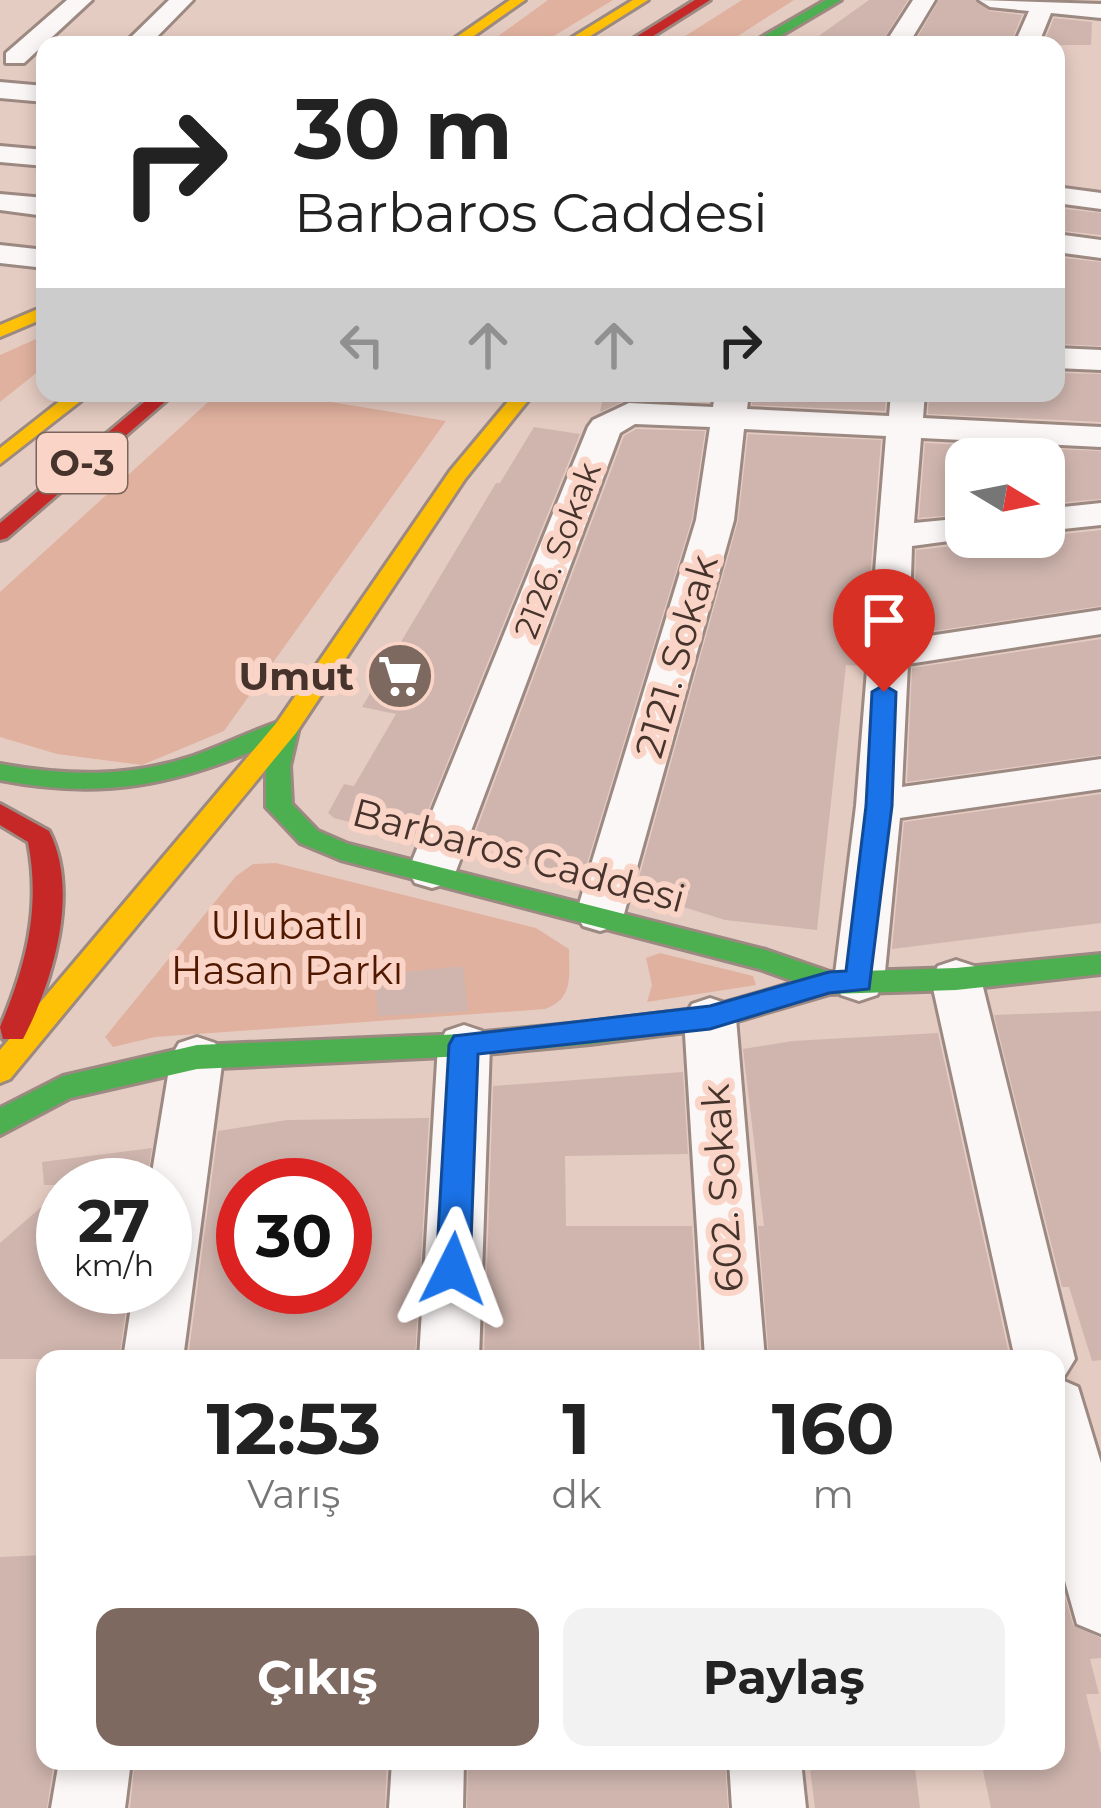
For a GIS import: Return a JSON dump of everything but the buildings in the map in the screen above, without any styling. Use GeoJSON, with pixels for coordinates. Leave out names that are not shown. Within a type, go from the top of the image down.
{"type":"FeatureCollection","features":[{"type":"Feature","properties":{"kind":"main road"},"geometry":{"type":"LineString","coordinates":[[465,36],[519,0]]}},
{"type":"Feature","properties":{"kind":"main road"},"geometry":{"type":"LineString","coordinates":[[582,36],[642,0]]}},
{"type":"Feature","properties":{"kind":"main road"},"geometry":{"type":"LineString","coordinates":[[645,36],[704,0]]}},
{"type":"Feature","properties":{"kind":"main road"},"geometry":{"type":"LineString","coordinates":[[768,36],[811,0]]}},
{"type":"Feature","properties":{"kind":"main road"},"geometry":{"type":"LineString","coordinates":[[773,36],[835,0]]}},
{"type":"Feature","properties":{"kind":"main road"},"geometry":{"type":"LineString","coordinates":[[0,332],[36,315]]}},
{"type":"Feature","properties":{"kind":"main road"},"geometry":{"type":"LineString","coordinates":[[0,445],[41,402]]}},
{"type":"Feature","properties":{"kind":"main road","name":"O-3"},"geometry":{"type":"LineString","coordinates":[[0,458],[71,402]]}},
{"type":"Feature","properties":{"kind":"main road","name":"O-3"},"geometry":{"type":"LineString","coordinates":[[0,534],[155,402]]}},
{"type":"Feature","properties":{"kind":"main road"},"geometry":{"type":"LineString","coordinates":[[0,1066],[286,727],[457,475],[518,402]]}},
{"type":"Feature","properties":{"kind":"main road"},"geometry":{"type":"LineString","coordinates":[[0,772],[40,784],[148,781],[194,770],[286,727]]}},
{"type":"Feature","properties":{"kind":"main road","name":"Barbaros Caddesi"},"geometry":{"type":"LineString","coordinates":[[286,727],[276,790],[279,807],[309,838],[341,851],[600,914],[844,982]]}},
{"type":"Feature","properties":{"kind":"main road"},"geometry":{"type":"LineString","coordinates":[[0,813],[40,837],[51,868],[52,920],[35,980],[0,1066]]}},
{"type":"Feature","properties":{"kind":"main road"},"geometry":{"type":"LineString","coordinates":[[600,914],[623,959]]}},
{"type":"Feature","properties":{"kind":"main road","name":"Barbaros Caddesi"},"geometry":{"type":"LineString","coordinates":[[0,1123],[63,1088],[197,1057],[464,1045],[590,1033],[710,1018],[844,982],[956,979],[1101,964]]}},
{"type":"Feature","properties":{"kind":"main road"},"geometry":{"type":"LineString","coordinates":[[590,1033],[618,1006]]}},
{"type":"Feature","properties":{"kind":"street"},"geometry":{"type":"LineString","coordinates":[[36,36],[82,0]]}},
{"type":"Feature","properties":{"kind":"street"},"geometry":{"type":"LineString","coordinates":[[144,36],[182,0]]}},
{"type":"Feature","properties":{"kind":"street"},"geometry":{"type":"LineString","coordinates":[[902,36],[924,0]]}},
{"type":"Feature","properties":{"kind":"street"},"geometry":{"type":"LineString","coordinates":[[990,0],[1101,10]]}},
{"type":"Feature","properties":{"kind":"street"},"geometry":{"type":"LineString","coordinates":[[1030,36],[1043,5]]}},
{"type":"Feature","properties":{"kind":"street"},"geometry":{"type":"LineString","coordinates":[[8,58],[36,36]]}},
{"type":"Feature","properties":{"kind":"street"},"geometry":{"type":"LineString","coordinates":[[0,90],[36,93]]}},
{"type":"Feature","properties":{"kind":"street"},"geometry":{"type":"LineString","coordinates":[[0,154],[36,157]]}},
{"type":"Feature","properties":{"kind":"street"},"geometry":{"type":"LineString","coordinates":[[1065,196],[1101,201]]}},
{"type":"Feature","properties":{"kind":"street"},"geometry":{"type":"LineString","coordinates":[[0,202],[36,205]]}},
{"type":"Feature","properties":{"kind":"street"},"geometry":{"type":"LineString","coordinates":[[1065,243],[1101,249]]}},
{"type":"Feature","properties":{"kind":"street"},"geometry":{"type":"LineString","coordinates":[[0,254],[36,258]]}},
{"type":"Feature","properties":{"kind":"street"},"geometry":{"type":"LineString","coordinates":[[1065,359],[1101,361]]}},
{"type":"Feature","properties":{"kind":"street","name":"2126. Sokak"},"geometry":{"type":"LineString","coordinates":[[432,872],[604,427],[629,413],[730,406],[906,411],[1101,437]]}},
{"type":"Feature","properties":{"kind":"street","name":"2121. Sokak"},"geometry":{"type":"LineString","coordinates":[[600,914],[715,520],[730,406]]}},
{"type":"Feature","properties":{"kind":"street"},"geometry":{"type":"LineString","coordinates":[[844,982],[879,806],[906,411]]}},
{"type":"Feature","properties":{"kind":"street"},"geometry":{"type":"LineString","coordinates":[[1065,518],[1101,514]]}},
{"type":"Feature","properties":{"kind":"street"},"geometry":{"type":"LineString","coordinates":[[894,537],[945,531]]}},
{"type":"Feature","properties":{"kind":"street"},"geometry":{"type":"LineString","coordinates":[[886,655],[1101,622]]}},
{"type":"Feature","properties":{"kind":"street"},"geometry":{"type":"LineString","coordinates":[[879,806],[1101,774]]}},
{"type":"Feature","properties":{"kind":"street"},"geometry":{"type":"LineString","coordinates":[[956,979],[1043,1350]]}},
{"type":"Feature","properties":{"kind":"street","name":"602. Sokak"},"geometry":{"type":"LineString","coordinates":[[710,1018],[734,1350]]}},
{"type":"Feature","properties":{"kind":"street"},"geometry":{"type":"LineString","coordinates":[[448,1350],[464,1045]]}},
{"type":"Feature","properties":{"kind":"street"},"geometry":{"type":"LineString","coordinates":[[182,1158],[197,1057]]}},
{"type":"Feature","properties":{"kind":"street"},"geometry":{"type":"LineString","coordinates":[[154,1350],[160,1314]]}},
{"type":"Feature","properties":{"kind":"street"},"geometry":{"type":"LineString","coordinates":[[1065,1446],[1101,1600]]}},
{"type":"Feature","properties":{"kind":"street"},"geometry":{"type":"LineString","coordinates":[[88,1808],[94,1770]]}},
{"type":"Feature","properties":{"kind":"street"},"geometry":{"type":"LineString","coordinates":[[426,1808],[428,1770]]}},
{"type":"Feature","properties":{"kind":"street"},"geometry":{"type":"LineString","coordinates":[[766,1770],[769,1808]]}},
{"type":"Feature","properties":{"kind":"green space"},"geometry":{"type":"Polygon","coordinates":[[[548,0],[613,0],[554,36],[498,36],[548,0]]]}},
{"type":"Feature","properties":{"kind":"green space"},"geometry":{"type":"Polygon","coordinates":[[[742,0],[794,0],[738,36],[685,36],[742,0]]]}},
{"type":"Feature","properties":{"kind":"green space"},"geometry":{"type":"Polygon","coordinates":[[[36,339],[36,373],[0,402],[0,355],[36,339]]]}},
{"type":"Feature","properties":{"kind":"green space"},"geometry":{"type":"Polygon","coordinates":[[[208,402],[331,402],[446,421],[224,731],[142,765],[57,754],[0,737],[0,592],[208,402]]]}},
{"type":"Feature","properties":{"kind":"green space","name":"Ulubatlı Hasan Parkı"},"geometry":{"type":"Polygon","coordinates":[[[276,863],[536,928],[569,949],[565,993],[545,1009],[155,1037],[113,1047],[105,1037],[236,876],[253,864],[276,863]]]}},
{"type":"Feature","properties":{"kind":"green space"},"geometry":{"type":"Polygon","coordinates":[[[660,953],[753,976],[756,985],[647,1002],[652,985],[646,958],[660,953]]]}},
{"type":"Feature","properties":{"kind":"traffic: fast"},"geometry":{"type":"LineString","coordinates":[[771,36],[835,0]]}},
{"type":"Feature","properties":{"kind":"traffic: fast"},"geometry":{"type":"LineString","coordinates":[[287,727],[278,766],[279,807],[309,837],[341,851],[766,960],[829,983]]}},
{"type":"Feature","properties":{"kind":"traffic: fast"},"geometry":{"type":"LineString","coordinates":[[0,772],[74,783],[140,778],[204,761],[273,733]]}},
{"type":"Feature","properties":{"kind":"traffic: fast"},"geometry":{"type":"LineString","coordinates":[[0,1123],[63,1088],[197,1057],[464,1045],[590,1033],[710,1018],[829,983],[956,979],[1101,964]]}},
{"type":"Feature","properties":{"kind":"traffic: slow"},"geometry":{"type":"LineString","coordinates":[[465,36],[519,0]]}},
{"type":"Feature","properties":{"kind":"traffic: slow"},"geometry":{"type":"LineString","coordinates":[[582,36],[642,0]]}},
{"type":"Feature","properties":{"kind":"traffic: slow"},"geometry":{"type":"LineString","coordinates":[[0,332],[36,315]]}},
{"type":"Feature","properties":{"kind":"traffic: slow"},"geometry":{"type":"LineString","coordinates":[[0,458],[71,402]]}},
{"type":"Feature","properties":{"kind":"traffic: slow"},"geometry":{"type":"LineString","coordinates":[[0,1071],[287,727],[457,475],[518,402]]}},
{"type":"Feature","properties":{"kind":"traffic: jam"},"geometry":{"type":"LineString","coordinates":[[645,36],[704,0]]}},
{"type":"Feature","properties":{"kind":"traffic: jam"},"geometry":{"type":"LineString","coordinates":[[0,534],[155,402]]}},
{"type":"Feature","properties":{"kind":"traffic: jam"},"geometry":{"type":"LineString","coordinates":[[0,813],[40,837],[48,888],[39,960],[13,1031]]}},
{"type":"Feature","properties":{"kind":"place","name":"Umut"},"geometry":{"type":"Point","coordinates":[400,676]}},
{"type":"Feature","properties":{"kind":"route"},"geometry":{"type":"LineString","coordinates":[[453,1269],[464,1045],[710,1018],[829,982],[859,982],[879,806],[884,692]]}}]}
